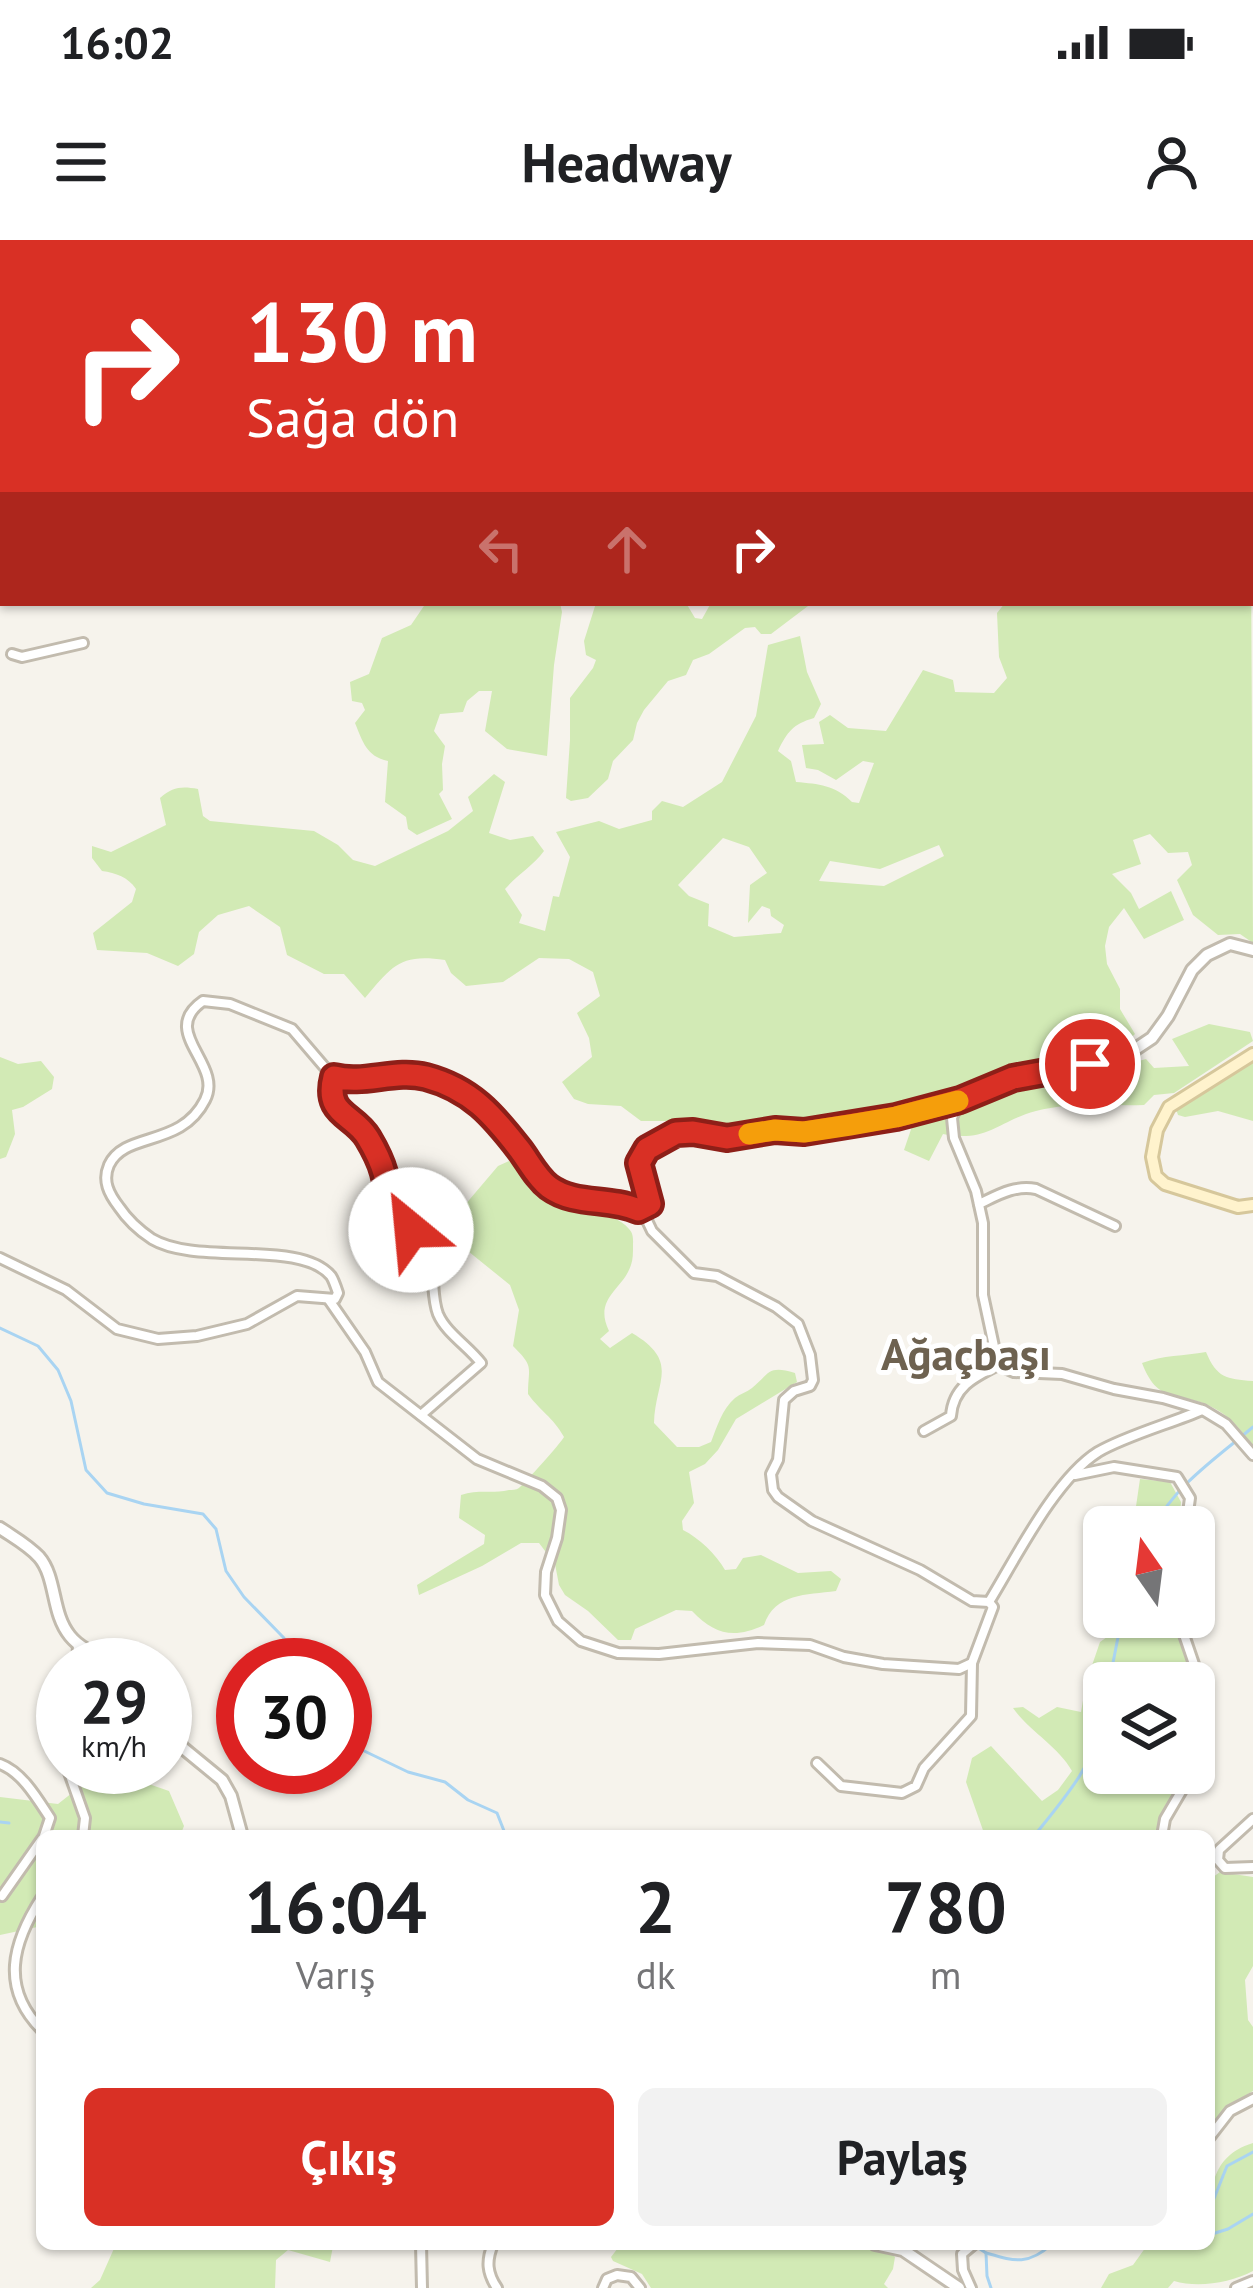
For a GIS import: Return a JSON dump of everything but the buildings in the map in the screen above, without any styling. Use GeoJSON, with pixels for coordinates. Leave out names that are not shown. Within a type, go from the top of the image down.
{"type":"FeatureCollection","features":[{"type":"Feature","properties":{"kind":"main road"},"geometry":{"type":"LineString","coordinates":[[1253,1054],[1169,1107],[1157,1130],[1153,1157],[1156,1176],[1165,1184],[1238,1207],[1253,1205]]}},
{"type":"Feature","properties":{"kind":"street"},"geometry":{"type":"LineString","coordinates":[[12,654],[22,657],[83,643]]}},
{"type":"Feature","properties":{"kind":"street"},"geometry":{"type":"LineString","coordinates":[[0,1258],[66,1290],[116,1329],[158,1339],[248,1324],[297,1296],[335,1300],[338,1293],[332,1277],[297,1258],[193,1252],[154,1241],[126,1217],[110,1195],[107,1169],[123,1149],[187,1125],[206,1100],[206,1071],[191,1044],[186,1021],[202,1001],[230,1004],[292,1030],[334,1077],[349,1081],[382,1075],[423,1076],[449,1086],[484,1105],[547,1186],[567,1196],[620,1202],[638,1210],[650,1204],[639,1163],[647,1149],[676,1133],[727,1138],[896,1117],[960,1100],[1013,1078],[1119,1060],[1152,1038],[1192,970],[1207,955],[1230,944],[1253,950]]}},
{"type":"Feature","properties":{"kind":"street"},"geometry":{"type":"LineString","coordinates":[[334,1077],[334,1103],[340,1114],[366,1133],[383,1170],[389,1208],[411,1230],[432,1264],[439,1315],[481,1363],[421,1414]]}},
{"type":"Feature","properties":{"kind":"street"},"geometry":{"type":"LineString","coordinates":[[960,1100],[952,1118],[954,1138],[983,1223],[983,1295],[998,1365]]}},
{"type":"Feature","properties":{"kind":"street"},"geometry":{"type":"LineString","coordinates":[[979,1204],[1024,1187],[1115,1226]]}},
{"type":"Feature","properties":{"kind":"street"},"geometry":{"type":"LineString","coordinates":[[641,1208],[652,1231],[694,1273],[717,1276],[798,1324],[813,1380],[784,1400],[778,1460],[771,1474],[778,1496],[812,1521],[993,1607],[972,1663],[971,1715],[924,1768],[916,1786],[902,1793],[841,1786],[817,1763]]}},
{"type":"Feature","properties":{"kind":"street"},"geometry":{"type":"LineString","coordinates":[[329,1300],[365,1352],[378,1382],[477,1459],[542,1486],[556,1498],[561,1510],[545,1595],[558,1621],[581,1641],[618,1653],[659,1654],[758,1643],[810,1645],[883,1664],[959,1669],[972,1663]]}},
{"type":"Feature","properties":{"kind":"street"},"geometry":{"type":"LineString","coordinates":[[998,1365],[1014,1372],[1062,1374],[1202,1410],[1226,1424],[1253,1455]]}},
{"type":"Feature","properties":{"kind":"street"},"geometry":{"type":"LineString","coordinates":[[924,1431],[952,1416],[957,1392],[998,1365]]}},
{"type":"Feature","properties":{"kind":"street"},"geometry":{"type":"LineString","coordinates":[[989,1602],[1050,1503],[1098,1452],[1202,1410]]}},
{"type":"Feature","properties":{"kind":"street"},"geometry":{"type":"LineString","coordinates":[[1074,1475],[1114,1467],[1178,1477],[1190,1498],[1189,1506]]}},
{"type":"Feature","properties":{"kind":"street"},"geometry":{"type":"LineString","coordinates":[[0,1528],[42,1559],[57,1612],[72,1638]]}},
{"type":"Feature","properties":{"kind":"street"},"geometry":{"type":"LineString","coordinates":[[192,1755],[222,1780],[240,1830]]}},
{"type":"Feature","properties":{"kind":"street"},"geometry":{"type":"LineString","coordinates":[[0,1764],[9,1767],[36,1796],[50,1818],[46,1830]]}},
{"type":"Feature","properties":{"kind":"street"},"geometry":{"type":"LineString","coordinates":[[77,1794],[85,1818],[84,1830]]}},
{"type":"Feature","properties":{"kind":"street"},"geometry":{"type":"LineString","coordinates":[[1163,1830],[1180,1794]]}},
{"type":"Feature","properties":{"kind":"street"},"geometry":{"type":"LineString","coordinates":[[1215,1863],[1219,1850],[1253,1819]]}},
{"type":"Feature","properties":{"kind":"street"},"geometry":{"type":"LineString","coordinates":[[2,1896],[36,1848]]}},
{"type":"Feature","properties":{"kind":"street"},"geometry":{"type":"LineString","coordinates":[[1218,1860],[1226,1868],[1253,1867]]}},
{"type":"Feature","properties":{"kind":"street"},"geometry":{"type":"LineString","coordinates":[[36,1907],[22,1929],[13,1964],[16,1995],[36,2025]]}},
{"type":"Feature","properties":{"kind":"street"},"geometry":{"type":"LineString","coordinates":[[1215,2130],[1230,2111],[1253,2099]]}},
{"type":"Feature","properties":{"kind":"street"},"geometry":{"type":"LineString","coordinates":[[421,2250],[422,2288]]}},
{"type":"Feature","properties":{"kind":"street"},"geometry":{"type":"LineString","coordinates":[[490,2250],[489,2276],[497,2288]]}},
{"type":"Feature","properties":{"kind":"street"},"geometry":{"type":"LineString","coordinates":[[903,2250],[959,2288]]}},
{"type":"Feature","properties":{"kind":"street"},"geometry":{"type":"LineString","coordinates":[[967,2250],[962,2254],[963,2270],[970,2288]]}},
{"type":"Feature","properties":{"kind":"street"},"geometry":{"type":"LineString","coordinates":[[603,2288],[607,2279],[617,2275],[631,2277],[640,2288]]}},
{"type":"Feature","properties":{"kind":"street"},"geometry":{"type":"LineString","coordinates":[[1236,2288],[1253,2281]]}},
{"type":"Feature","properties":{"kind":"green space"},"geometry":{"type":"Polygon","coordinates":[[[424,606],[561,606],[562,612],[547,756],[507,749],[485,731],[492,691],[479,691],[463,712],[440,714],[434,731],[445,746],[439,794],[452,819],[417,835],[408,829],[406,817],[385,802],[388,761],[375,756],[363,742],[355,723],[365,710],[362,703],[352,701],[350,682],[369,674],[382,638],[411,625],[424,606]]]}},
{"type":"Feature","properties":{"kind":"green space"},"geometry":{"type":"Polygon","coordinates":[[[595,606],[688,606],[695,618],[702,619],[709,606],[808,606],[771,634],[745,628],[693,660],[686,675],[668,681],[644,710],[633,740],[613,761],[608,779],[588,798],[571,801],[566,798],[570,698],[596,660],[586,655],[584,641],[595,606]]]}},
{"type":"Feature","properties":{"kind":"green space"},"geometry":{"type":"Polygon","coordinates":[[[1003,606],[1251,606],[1253,943],[1240,934],[1218,935],[1193,915],[1177,880],[1192,865],[1188,852],[1168,853],[1150,834],[1133,840],[1141,864],[1112,874],[1139,909],[1171,891],[1184,920],[1144,939],[1124,908],[1109,927],[1105,946],[1107,964],[1120,989],[1120,1009],[1135,1034],[1113,1055],[1117,1067],[1146,1059],[1154,1068],[1189,1066],[1172,1039],[1209,1024],[1250,1032],[1253,1041],[1174,1093],[1154,1095],[1144,1105],[1049,1108],[971,1136],[943,1134],[929,1161],[904,1150],[920,1103],[834,1118],[781,1119],[728,1128],[641,1121],[621,1106],[574,1099],[562,1082],[592,1057],[577,1013],[600,996],[593,972],[569,959],[539,958],[503,982],[466,986],[445,960],[417,958],[390,970],[365,998],[344,974],[324,974],[287,955],[280,927],[249,906],[218,915],[199,932],[194,954],[178,966],[147,953],[97,950],[93,933],[132,902],[136,889],[121,876],[102,871],[92,858],[92,846],[111,852],[166,825],[160,798],[178,788],[198,789],[203,816],[210,821],[314,831],[353,860],[375,866],[448,831],[473,811],[468,797],[494,774],[505,782],[489,833],[510,840],[533,836],[544,851],[505,889],[522,915],[519,923],[545,931],[553,896],[559,897],[570,857],[556,832],[599,821],[619,829],[652,820],[652,811],[662,801],[683,807],[722,782],[756,716],[768,645],[800,636],[807,672],[821,704],[814,718],[792,730],[778,751],[791,761],[796,782],[826,786],[859,803],[874,763],[863,761],[836,780],[806,768],[802,745],[824,744],[819,722],[830,715],[848,728],[886,731],[923,670],[953,680],[955,692],[994,693],[1007,678],[999,657],[997,613],[1003,606]],[[723,838],[678,885],[689,896],[709,904],[708,926],[734,937],[781,933],[784,925],[762,906],[748,923],[750,885],[767,873],[749,847],[723,838]],[[939,845],[880,869],[830,861],[819,881],[884,886],[944,856],[939,845]]]}},
{"type":"Feature","properties":{"kind":"green space"},"geometry":{"type":"Polygon","coordinates":[[[0,1057],[18,1064],[41,1061],[54,1077],[52,1089],[12,1110],[15,1134],[6,1157],[0,1159],[0,1057]]]}},
{"type":"Feature","properties":{"kind":"green space"},"geometry":{"type":"Polygon","coordinates":[[[1253,1062],[1253,1121],[1218,1111],[1178,1115],[1176,1109],[1253,1062]]]}},
{"type":"Feature","properties":{"kind":"green space"},"geometry":{"type":"Polygon","coordinates":[[[509,1161],[544,1191],[612,1217],[631,1231],[632,1263],[607,1302],[609,1331],[600,1339],[610,1348],[632,1333],[656,1353],[662,1373],[654,1423],[677,1447],[711,1442],[730,1402],[770,1372],[795,1373],[797,1382],[736,1419],[718,1450],[689,1472],[694,1503],[682,1521],[683,1530],[707,1547],[725,1570],[736,1569],[743,1558],[761,1555],[798,1573],[831,1571],[841,1579],[836,1591],[784,1601],[764,1625],[743,1632],[717,1630],[692,1611],[676,1610],[635,1629],[631,1640],[618,1640],[565,1595],[555,1564],[539,1543],[521,1543],[419,1595],[417,1585],[484,1544],[485,1535],[459,1518],[461,1495],[518,1489],[564,1437],[528,1394],[527,1363],[513,1346],[519,1310],[510,1285],[458,1243],[453,1219],[498,1166],[509,1161]]]}},
{"type":"Feature","properties":{"kind":"green space"},"geometry":{"type":"Polygon","coordinates":[[[1206,1352],[1224,1376],[1253,1381],[1253,1445],[1219,1411],[1165,1393],[1142,1363],[1206,1352]]]}},
{"type":"Feature","properties":{"kind":"green space"},"geometry":{"type":"Polygon","coordinates":[[[1140,1479],[1170,1482],[1181,1502],[1181,1506],[1136,1506],[1140,1479]]]}},
{"type":"Feature","properties":{"kind":"green space"},"geometry":{"type":"Polygon","coordinates":[[[1106,1638],[1180,1638],[1186,1662],[1093,1662],[1106,1638]]]}},
{"type":"Feature","properties":{"kind":"green space"},"geometry":{"type":"Polygon","coordinates":[[[1083,1700],[1083,1794],[1175,1794],[1158,1830],[983,1830],[966,1782],[972,1758],[991,1746],[1042,1801],[1072,1771],[1013,1708],[1023,1707],[1039,1718],[1057,1707],[1081,1712],[1083,1700]]]}},
{"type":"Feature","properties":{"kind":"green space"},"geometry":{"type":"Polygon","coordinates":[[[71,1794],[170,1794],[184,1826],[182,1830],[36,1830],[36,1927],[0,1935],[0,1797],[58,1804],[71,1794]]]}},
{"type":"Feature","properties":{"kind":"green space"},"geometry":{"type":"Polygon","coordinates":[[[1220,1872],[1253,1877],[1253,1966],[1245,1980],[1248,2020],[1253,2027],[1253,2091],[1235,2102],[1215,2125],[1215,1876],[1220,1872]]]}},
{"type":"Feature","properties":{"kind":"green space"},"geometry":{"type":"Polygon","coordinates":[[[1253,2143],[1253,2271],[1214,2283],[1174,2281],[1168,2288],[1101,2288],[1109,2274],[1133,2265],[1144,2250],[1215,2250],[1215,2178],[1237,2150],[1253,2143]]]}},
{"type":"Feature","properties":{"kind":"green space"},"geometry":{"type":"Polygon","coordinates":[[[113,2250],[288,2250],[276,2260],[275,2288],[91,2288],[100,2280],[113,2250]]]}},
{"type":"Feature","properties":{"kind":"green space"},"geometry":{"type":"Polygon","coordinates":[[[288,2250],[332,2250],[330,2262],[288,2250]]]}},
{"type":"Feature","properties":{"kind":"green space"},"geometry":{"type":"Polygon","coordinates":[[[616,2250],[888,2250],[895,2257],[884,2284],[888,2288],[651,2288],[642,2274],[611,2257],[616,2250]]]}},
{"type":"Feature","properties":{"kind":"waterway"},"geometry":{"type":"LineString","coordinates":[[0,1328],[38,1346],[58,1370],[71,1401],[86,1470],[107,1493],[203,1514],[216,1529],[226,1571],[284,1638]]}},
{"type":"Feature","properties":{"kind":"waterway"},"geometry":{"type":"LineString","coordinates":[[1168,1506],[1185,1485],[1253,1427]]}},
{"type":"Feature","properties":{"kind":"waterway"},"geometry":{"type":"LineString","coordinates":[[1113,1662],[1118,1638]]}},
{"type":"Feature","properties":{"kind":"waterway"},"geometry":{"type":"LineString","coordinates":[[372,1755],[445,1782],[468,1800],[497,1813],[504,1830]]}},
{"type":"Feature","properties":{"kind":"waterway"},"geometry":{"type":"LineString","coordinates":[[1039,1830],[1083,1770]]}},
{"type":"Feature","properties":{"kind":"waterway"},"geometry":{"type":"LineString","coordinates":[[0,1822],[9,1823]]}},
{"type":"Feature","properties":{"kind":"waterway"},"geometry":{"type":"LineString","coordinates":[[1215,2196],[1227,2166],[1253,2152]]}},
{"type":"Feature","properties":{"kind":"waterway"},"geometry":{"type":"LineString","coordinates":[[1215,2233],[1253,2214]]}},
{"type":"Feature","properties":{"kind":"waterway"},"geometry":{"type":"LineString","coordinates":[[982,2250],[986,2253],[991,2288]]}},
{"type":"Feature","properties":{"kind":"waterway"},"geometry":{"type":"LineString","coordinates":[[986,2253],[1020,2260],[1044,2250]]}},
{"type":"Feature","properties":{"kind":"slow traffic"},"geometry":{"type":"LineString","coordinates":[[749,1134],[850,1125],[958,1101]]}},
{"type":"Feature","properties":{"kind":"district","name":"Ağaçbaşı"},"geometry":{"type":"Point","coordinates":[966,1354]}},
{"type":"Feature","properties":{"kind":"route"},"geometry":{"type":"LineString","coordinates":[[411,1230],[389,1208],[383,1170],[366,1133],[340,1114],[334,1103],[334,1077],[349,1081],[382,1075],[423,1076],[449,1086],[484,1105],[547,1186],[567,1196],[620,1202],[638,1210],[650,1204],[639,1163],[647,1149],[676,1133],[727,1138],[896,1117],[960,1100],[1013,1078],[1090,1064]]}}]}
